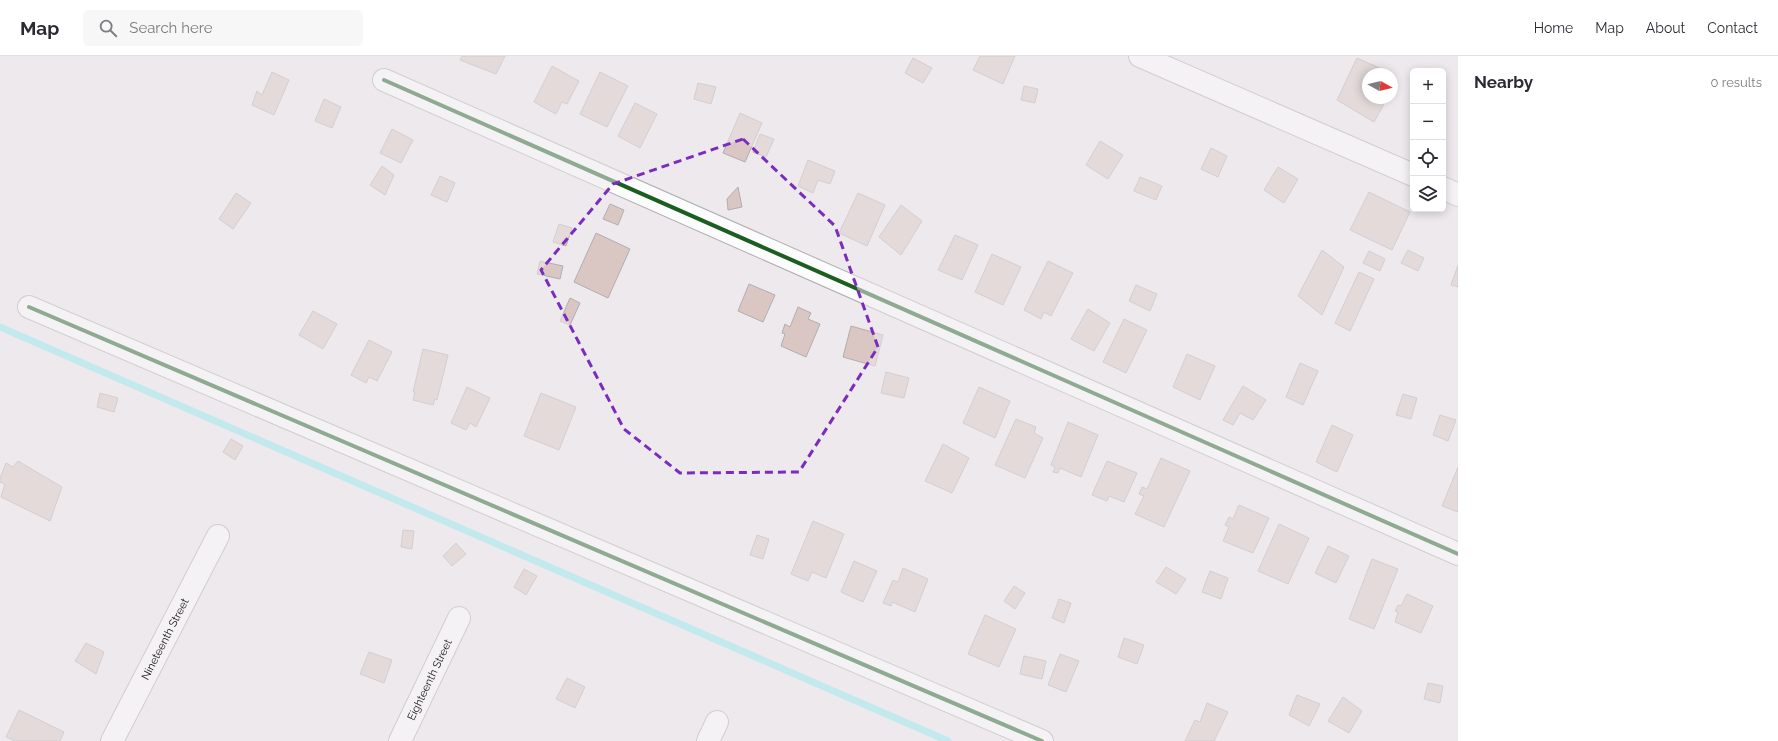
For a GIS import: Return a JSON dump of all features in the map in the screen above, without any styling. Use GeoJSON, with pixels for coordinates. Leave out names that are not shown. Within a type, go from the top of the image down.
{"type":"FeatureCollection","features":[{"type":"Feature","properties":{"kind":"street"},"geometry":{"type":"LineString","coordinates":[[1140,56],[1410,174]]}},
{"type":"Feature","properties":{"kind":"street"},"geometry":{"type":"LineString","coordinates":[[384,80],[1458,554]]}},
{"type":"Feature","properties":{"kind":"street"},"geometry":{"type":"LineString","coordinates":[[1446,189],[1458,195]]}},
{"type":"Feature","properties":{"kind":"street"},"geometry":{"type":"LineString","coordinates":[[29,307],[1042,741]]}},
{"type":"Feature","properties":{"kind":"street","name":"Nineteenth Street"},"geometry":{"type":"LineString","coordinates":[[112,741],[218,536]]}},
{"type":"Feature","properties":{"kind":"street","name":"Eighteenth Street"},"geometry":{"type":"LineString","coordinates":[[400,741],[459,618]]}},
{"type":"Feature","properties":{"kind":"highlighted area"},"geometry":{"type":"Polygon","coordinates":[[[743,139],[835,226],[878,347],[799,472],[680,473],[624,429],[541,270],[613,184],[743,139]]]}},
{"type":"Feature","properties":{"kind":"building"},"geometry":{"type":"Polygon","coordinates":[[[462,56],[505,56],[496,74],[460,60],[462,56]]]}},
{"type":"Feature","properties":{"kind":"building"},"geometry":{"type":"Polygon","coordinates":[[[980,56],[1015,56],[1003,84],[973,70],[980,56]]]}},
{"type":"Feature","properties":{"kind":"building"},"geometry":{"type":"Polygon","coordinates":[[[913,58],[932,68],[923,83],[905,73],[913,58]]]}},
{"type":"Feature","properties":{"kind":"building"},"geometry":{"type":"Polygon","coordinates":[[[1357,58],[1380,68],[1362,68],[1362,104],[1384,104],[1374,122],[1337,100],[1357,58]]]}},
{"type":"Feature","properties":{"kind":"building"},"geometry":{"type":"Polygon","coordinates":[[[552,66],[579,81],[567,104],[562,102],[556,114],[534,102],[552,66]]]}},
{"type":"Feature","properties":{"kind":"building"},"geometry":{"type":"Polygon","coordinates":[[[272,72],[289,80],[274,115],[252,105],[257,91],[262,95],[272,72]]]}},
{"type":"Feature","properties":{"kind":"building"},"geometry":{"type":"Polygon","coordinates":[[[600,72],[628,86],[607,127],[580,114],[600,72]]]}},
{"type":"Feature","properties":{"kind":"building"},"geometry":{"type":"Polygon","coordinates":[[[698,83],[716,87],[711,104],[694,99],[698,83]]]}},
{"type":"Feature","properties":{"kind":"building"},"geometry":{"type":"Polygon","coordinates":[[[1024,86],[1038,89],[1035,103],[1021,100],[1024,86]]]}},
{"type":"Feature","properties":{"kind":"building"},"geometry":{"type":"Polygon","coordinates":[[[324,99],[341,107],[332,128],[315,121],[324,99]]]}},
{"type":"Feature","properties":{"kind":"building"},"geometry":{"type":"Polygon","coordinates":[[[635,103],[657,114],[640,148],[618,136],[635,103]]]}},
{"type":"Feature","properties":{"kind":"building"},"geometry":{"type":"Polygon","coordinates":[[[740,113],[762,123],[745,162],[723,153],[740,113]]]}},
{"type":"Feature","properties":{"kind":"building"},"geometry":{"type":"Polygon","coordinates":[[[392,129],[413,140],[401,163],[380,153],[392,129]]]}},
{"type":"Feature","properties":{"kind":"building"},"geometry":{"type":"Polygon","coordinates":[[[760,134],[774,139],[766,157],[753,152],[760,134]]]}},
{"type":"Feature","properties":{"kind":"building"},"geometry":{"type":"Polygon","coordinates":[[[1100,141],[1123,155],[1108,179],[1086,165],[1100,141]]]}},
{"type":"Feature","properties":{"kind":"building"},"geometry":{"type":"Polygon","coordinates":[[[1211,148],[1227,156],[1218,177],[1201,169],[1211,148]]]}},
{"type":"Feature","properties":{"kind":"building"},"geometry":{"type":"Polygon","coordinates":[[[808,160],[835,171],[830,184],[818,180],[813,193],[798,186],[808,160]]]}},
{"type":"Feature","properties":{"kind":"building"},"geometry":{"type":"Polygon","coordinates":[[[382,166],[394,175],[385,195],[370,185],[382,166]]]}},
{"type":"Feature","properties":{"kind":"building"},"geometry":{"type":"Polygon","coordinates":[[[1278,167],[1298,179],[1284,203],[1264,190],[1278,167]]]}},
{"type":"Feature","properties":{"kind":"building"},"geometry":{"type":"Polygon","coordinates":[[[440,176],[455,183],[447,202],[431,195],[440,176]]]}},
{"type":"Feature","properties":{"kind":"building"},"geometry":{"type":"Polygon","coordinates":[[[1140,177],[1162,186],[1156,200],[1134,191],[1140,177]]]}},
{"type":"Feature","properties":{"kind":"building"},"geometry":{"type":"Polygon","coordinates":[[[738,187],[742,207],[728,210],[727,199],[738,187]]]}},
{"type":"Feature","properties":{"kind":"building"},"geometry":{"type":"Polygon","coordinates":[[[1369,192],[1410,212],[1392,250],[1350,230],[1369,192]]]}},
{"type":"Feature","properties":{"kind":"building"},"geometry":{"type":"Polygon","coordinates":[[[236,193],[251,203],[233,229],[219,219],[236,193]]]}},
{"type":"Feature","properties":{"kind":"building"},"geometry":{"type":"Polygon","coordinates":[[[858,193],[885,205],[867,246],[839,233],[858,193]]]}},
{"type":"Feature","properties":{"kind":"building"},"geometry":{"type":"Polygon","coordinates":[[[610,204],[624,210],[618,225],[603,219],[610,204]]]}},
{"type":"Feature","properties":{"kind":"building"},"geometry":{"type":"Polygon","coordinates":[[[901,205],[922,221],[901,255],[879,237],[901,205]]]}},
{"type":"Feature","properties":{"kind":"building"},"geometry":{"type":"Polygon","coordinates":[[[559,224],[572,228],[566,246],[553,242],[559,224]]]}},
{"type":"Feature","properties":{"kind":"building"},"geometry":{"type":"Polygon","coordinates":[[[596,233],[630,249],[608,298],[574,282],[596,233]]]}},
{"type":"Feature","properties":{"kind":"building"},"geometry":{"type":"Polygon","coordinates":[[[955,235],[978,245],[962,280],[938,270],[955,235]]]}},
{"type":"Feature","properties":{"kind":"building"},"geometry":{"type":"Polygon","coordinates":[[[1322,250],[1344,267],[1322,315],[1298,296],[1322,250]]]}},
{"type":"Feature","properties":{"kind":"building"},"geometry":{"type":"Polygon","coordinates":[[[1408,250],[1424,258],[1418,271],[1401,263],[1408,250]]]}},
{"type":"Feature","properties":{"kind":"building"},"geometry":{"type":"Polygon","coordinates":[[[1369,251],[1385,259],[1380,271],[1363,263],[1369,251]]]}},
{"type":"Feature","properties":{"kind":"building"},"geometry":{"type":"Polygon","coordinates":[[[992,254],[1021,267],[1003,305],[975,292],[992,254]]]}},
{"type":"Feature","properties":{"kind":"building"},"geometry":{"type":"Polygon","coordinates":[[[540,261],[563,266],[560,279],[537,274],[540,261]]]}},
{"type":"Feature","properties":{"kind":"building"},"geometry":{"type":"Polygon","coordinates":[[[1048,261],[1073,273],[1051,316],[1044,312],[1041,319],[1024,310],[1048,261]]]}},
{"type":"Feature","properties":{"kind":"building"},"geometry":{"type":"Polygon","coordinates":[[[1458,265],[1458,287],[1451,285],[1458,265]]]}},
{"type":"Feature","properties":{"kind":"building"},"geometry":{"type":"Polygon","coordinates":[[[1359,272],[1374,279],[1350,331],[1335,323],[1359,272]]]}},
{"type":"Feature","properties":{"kind":"building"},"geometry":{"type":"Polygon","coordinates":[[[749,284],[775,295],[763,322],[738,311],[749,284]]]}},
{"type":"Feature","properties":{"kind":"building"},"geometry":{"type":"Polygon","coordinates":[[[1136,285],[1157,294],[1150,311],[1129,301],[1136,285]]]}},
{"type":"Feature","properties":{"kind":"building"},"geometry":{"type":"Polygon","coordinates":[[[570,298],[580,303],[570,325],[560,321],[570,298]]]}},
{"type":"Feature","properties":{"kind":"building"},"geometry":{"type":"Polygon","coordinates":[[[798,307],[811,313],[808,319],[820,324],[806,357],[781,346],[785,334],[782,333],[785,324],[790,327],[798,307]]]}},
{"type":"Feature","properties":{"kind":"building"},"geometry":{"type":"Polygon","coordinates":[[[1088,309],[1110,323],[1094,351],[1071,339],[1088,309]]]}},
{"type":"Feature","properties":{"kind":"building"},"geometry":{"type":"Polygon","coordinates":[[[313,311],[337,324],[323,349],[299,335],[313,311]]]}},
{"type":"Feature","properties":{"kind":"building"},"geometry":{"type":"Polygon","coordinates":[[[1124,319],[1147,330],[1126,373],[1103,362],[1124,319]]]}},
{"type":"Feature","properties":{"kind":"building"},"geometry":{"type":"Polygon","coordinates":[[[851,326],[883,335],[875,366],[843,357],[851,326]]]}},
{"type":"Feature","properties":{"kind":"building"},"geometry":{"type":"Polygon","coordinates":[[[369,340],[392,352],[377,381],[369,377],[366,383],[351,375],[369,340]]]}},
{"type":"Feature","properties":{"kind":"building"},"geometry":{"type":"Polygon","coordinates":[[[423,349],[448,355],[437,400],[435,399],[433,405],[413,400],[415,392],[413,392],[423,349]]]}},
{"type":"Feature","properties":{"kind":"building"},"geometry":{"type":"Polygon","coordinates":[[[1187,354],[1215,366],[1200,400],[1173,387],[1187,354]]]}},
{"type":"Feature","properties":{"kind":"building"},"geometry":{"type":"Polygon","coordinates":[[[1300,363],[1318,371],[1303,405],[1286,397],[1300,363]]]}},
{"type":"Feature","properties":{"kind":"building"},"geometry":{"type":"Polygon","coordinates":[[[886,372],[909,378],[904,398],[881,393],[886,372]]]}},
{"type":"Feature","properties":{"kind":"building"},"geometry":{"type":"Polygon","coordinates":[[[1243,386],[1266,400],[1253,420],[1240,413],[1233,425],[1223,420],[1243,386]]]}},
{"type":"Feature","properties":{"kind":"building"},"geometry":{"type":"Polygon","coordinates":[[[467,387],[490,398],[476,427],[470,423],[466,430],[451,423],[467,387]]]}},
{"type":"Feature","properties":{"kind":"building"},"geometry":{"type":"Polygon","coordinates":[[[979,387],[1010,401],[995,438],[963,423],[979,387]]]}},
{"type":"Feature","properties":{"kind":"building"},"geometry":{"type":"Polygon","coordinates":[[[100,393],[118,398],[114,412],[97,407],[100,393]]]}},
{"type":"Feature","properties":{"kind":"building"},"geometry":{"type":"Polygon","coordinates":[[[541,393],[576,407],[559,450],[524,436],[541,393]]]}},
{"type":"Feature","properties":{"kind":"building"},"geometry":{"type":"Polygon","coordinates":[[[1403,394],[1417,398],[1411,419],[1396,415],[1403,394]]]}},
{"type":"Feature","properties":{"kind":"building"},"geometry":{"type":"Polygon","coordinates":[[[1440,415],[1456,420],[1448,441],[1433,435],[1440,415]]]}},
{"type":"Feature","properties":{"kind":"building"},"geometry":{"type":"Polygon","coordinates":[[[1016,419],[1036,427],[1034,433],[1043,438],[1025,478],[995,465],[1016,419]]]}},
{"type":"Feature","properties":{"kind":"building"},"geometry":{"type":"Polygon","coordinates":[[[1068,422],[1098,435],[1081,477],[1060,468],[1058,473],[1053,472],[1055,467],[1051,465],[1068,422]]]}},
{"type":"Feature","properties":{"kind":"building"},"geometry":{"type":"Polygon","coordinates":[[[1332,425],[1353,435],[1337,472],[1316,462],[1332,425]]]}},
{"type":"Feature","properties":{"kind":"building"},"geometry":{"type":"Polygon","coordinates":[[[231,439],[243,446],[235,460],[223,452],[231,439]]]}},
{"type":"Feature","properties":{"kind":"building"},"geometry":{"type":"Polygon","coordinates":[[[943,444],[969,458],[952,493],[925,481],[943,444]]]}},
{"type":"Feature","properties":{"kind":"building"},"geometry":{"type":"Polygon","coordinates":[[[1161,458],[1190,471],[1164,527],[1135,514],[1144,496],[1139,494],[1142,487],[1147,489],[1161,458]]]}},
{"type":"Feature","properties":{"kind":"building"},"geometry":{"type":"Polygon","coordinates":[[[18,461],[62,487],[50,521],[1,497],[5,484],[0,482],[0,478],[6,463],[13,467],[18,461]]]}},
{"type":"Feature","properties":{"kind":"building"},"geometry":{"type":"Polygon","coordinates":[[[1107,461],[1137,473],[1124,502],[1109,496],[1107,501],[1092,495],[1107,461]]]}},
{"type":"Feature","properties":{"kind":"building"},"geometry":{"type":"Polygon","coordinates":[[[1458,467],[1458,512],[1442,506],[1458,467]]]}},
{"type":"Feature","properties":{"kind":"building"},"geometry":{"type":"Polygon","coordinates":[[[1239,505],[1269,518],[1253,553],[1223,541],[1229,527],[1225,525],[1229,517],[1233,519],[1239,505]]]}},
{"type":"Feature","properties":{"kind":"building"},"geometry":{"type":"Polygon","coordinates":[[[813,521],[844,534],[826,578],[812,572],[808,581],[791,574],[813,521]]]}},
{"type":"Feature","properties":{"kind":"building"},"geometry":{"type":"Polygon","coordinates":[[[1279,524],[1309,538],[1288,584],[1258,571],[1279,524]]]}},
{"type":"Feature","properties":{"kind":"building"},"geometry":{"type":"Polygon","coordinates":[[[403,530],[414,531],[412,549],[401,547],[403,530]]]}},
{"type":"Feature","properties":{"kind":"building"},"geometry":{"type":"Polygon","coordinates":[[[757,535],[769,539],[763,559],[750,555],[757,535]]]}},
{"type":"Feature","properties":{"kind":"building"},"geometry":{"type":"Polygon","coordinates":[[[456,543],[466,554],[452,566],[443,556],[456,543]]]}},
{"type":"Feature","properties":{"kind":"building"},"geometry":{"type":"Polygon","coordinates":[[[1328,546],[1349,556],[1336,583],[1315,573],[1328,546]]]}},
{"type":"Feature","properties":{"kind":"building"},"geometry":{"type":"Polygon","coordinates":[[[1372,559],[1398,569],[1374,629],[1349,619],[1372,559]]]}},
{"type":"Feature","properties":{"kind":"building"},"geometry":{"type":"Polygon","coordinates":[[[854,561],[877,571],[863,602],[841,592],[854,561]]]}},
{"type":"Feature","properties":{"kind":"building"},"geometry":{"type":"Polygon","coordinates":[[[1166,567],[1186,579],[1176,594],[1156,582],[1166,567]]]}},
{"type":"Feature","properties":{"kind":"building"},"geometry":{"type":"Polygon","coordinates":[[[903,568],[928,579],[915,612],[892,602],[891,606],[883,603],[893,580],[898,582],[903,568]]]}},
{"type":"Feature","properties":{"kind":"building"},"geometry":{"type":"Polygon","coordinates":[[[524,569],[537,576],[526,595],[514,587],[524,569]]]}},
{"type":"Feature","properties":{"kind":"building"},"geometry":{"type":"Polygon","coordinates":[[[1210,571],[1228,578],[1221,599],[1202,592],[1210,571]]]}},
{"type":"Feature","properties":{"kind":"building"},"geometry":{"type":"Polygon","coordinates":[[[1014,586],[1025,593],[1015,609],[1004,601],[1014,586]]]}},
{"type":"Feature","properties":{"kind":"building"},"geometry":{"type":"Polygon","coordinates":[[[1407,594],[1433,606],[1421,633],[1395,622],[1398,612],[1395,611],[1398,605],[1401,606],[1407,594]]]}},
{"type":"Feature","properties":{"kind":"building"},"geometry":{"type":"Polygon","coordinates":[[[1059,599],[1071,603],[1064,623],[1052,618],[1059,599]]]}},
{"type":"Feature","properties":{"kind":"building"},"geometry":{"type":"Polygon","coordinates":[[[985,615],[1016,629],[999,667],[968,654],[985,615]]]}},
{"type":"Feature","properties":{"kind":"building"},"geometry":{"type":"Polygon","coordinates":[[[1124,638],[1144,645],[1137,664],[1118,657],[1124,638]]]}},
{"type":"Feature","properties":{"kind":"building"},"geometry":{"type":"Polygon","coordinates":[[[86,643],[104,652],[96,674],[75,661],[86,643]]]}},
{"type":"Feature","properties":{"kind":"building"},"geometry":{"type":"Polygon","coordinates":[[[369,652],[392,660],[384,683],[360,674],[369,652]]]}},
{"type":"Feature","properties":{"kind":"building"},"geometry":{"type":"Polygon","coordinates":[[[1060,654],[1079,661],[1066,692],[1048,685],[1060,654]]]}},
{"type":"Feature","properties":{"kind":"building"},"geometry":{"type":"Polygon","coordinates":[[[1024,656],[1046,661],[1042,679],[1020,674],[1024,656]]]}},
{"type":"Feature","properties":{"kind":"building"},"geometry":{"type":"Polygon","coordinates":[[[567,678],[585,687],[575,708],[556,699],[567,678]]]}},
{"type":"Feature","properties":{"kind":"building"},"geometry":{"type":"Polygon","coordinates":[[[1428,683],[1443,686],[1440,703],[1424,699],[1428,683]]]}},
{"type":"Feature","properties":{"kind":"building"},"geometry":{"type":"Polygon","coordinates":[[[1297,695],[1320,704],[1309,726],[1289,715],[1297,695]]]}},
{"type":"Feature","properties":{"kind":"building"},"geometry":{"type":"Polygon","coordinates":[[[1343,697],[1362,711],[1349,733],[1328,721],[1343,697]]]}},
{"type":"Feature","properties":{"kind":"building"},"geometry":{"type":"Polygon","coordinates":[[[1207,703],[1228,712],[1214,741],[1185,741],[1195,720],[1200,722],[1207,703]]]}},
{"type":"Feature","properties":{"kind":"building"},"geometry":{"type":"Polygon","coordinates":[[[19,710],[64,732],[60,741],[15,741],[6,737],[19,710]]]}},
{"type":"Feature","properties":{"kind":"waterway"},"geometry":{"type":"LineString","coordinates":[[0,327],[948,741]]}},
{"type":"Feature","properties":{"kind":"cycle path"},"geometry":{"type":"LineString","coordinates":[[384,80],[1458,554]]}},
{"type":"Feature","properties":{"kind":"cycle path"},"geometry":{"type":"LineString","coordinates":[[29,307],[1042,741]]}}]}
